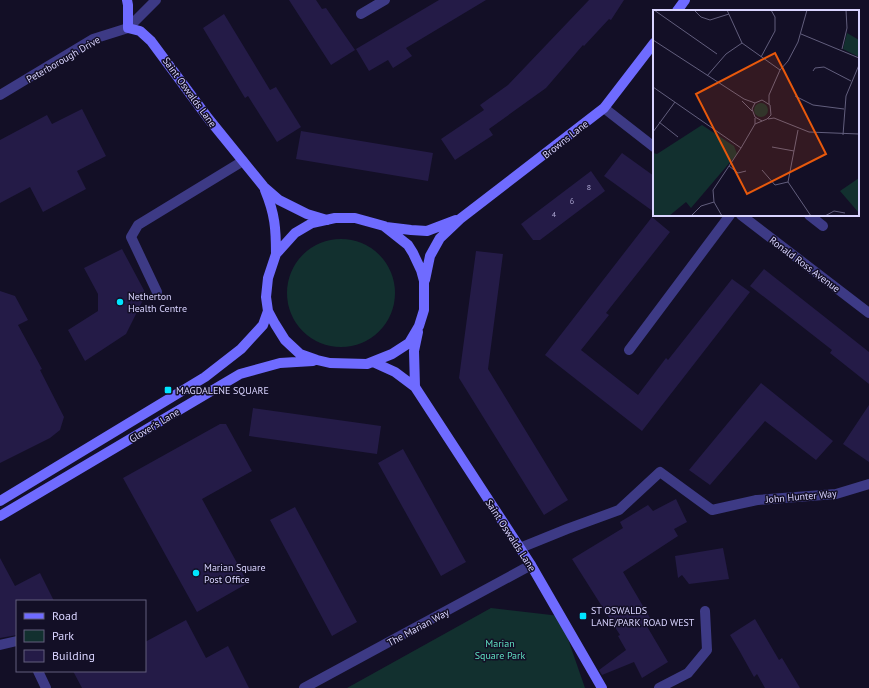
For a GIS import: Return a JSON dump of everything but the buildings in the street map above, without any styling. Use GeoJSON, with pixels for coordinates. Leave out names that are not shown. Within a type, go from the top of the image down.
{"type":"FeatureCollection","features":[{"type":"Feature","properties":{"kind":"street"},"geometry":{"type":"LineString","coordinates":[[127,0],[128,28]]}},
{"type":"Feature","properties":{"kind":"street"},"geometry":{"type":"LineString","coordinates":[[128,28],[156,0]]}},
{"type":"Feature","properties":{"kind":"street"},"geometry":{"type":"LineString","coordinates":[[678,10],[685,0]]}},
{"type":"Feature","properties":{"kind":"street"},"geometry":{"type":"LineString","coordinates":[[361,14],[382,1]]}},
{"type":"Feature","properties":{"kind":"street","name":"Peterborough Drive"},"geometry":{"type":"LineString","coordinates":[[0,95],[92,39],[128,28]]}},
{"type":"Feature","properties":{"kind":"street","name":"Saint Oswalds Lane"},"geometry":{"type":"LineString","coordinates":[[128,28],[140,31],[152,41],[208,118],[264,187],[279,200],[307,214],[327,220]]}},
{"type":"Feature","properties":{"kind":"street","name":"Browns Lane"},"geometry":{"type":"LineString","coordinates":[[424,282],[430,256],[440,238],[460,218],[604,108],[653,44]]}},
{"type":"Feature","properties":{"kind":"street"},"geometry":{"type":"LineString","coordinates":[[604,108],[653,146]]}},
{"type":"Feature","properties":{"kind":"street"},"geometry":{"type":"LineString","coordinates":[[157,292],[131,237],[138,225],[243,161]]}},
{"type":"Feature","properties":{"kind":"street","name":"Saint Oswalds Lane"},"geometry":{"type":"LineString","coordinates":[[264,187],[270,202],[276,228],[276,254]]}},
{"type":"Feature","properties":{"kind":"street"},"geometry":{"type":"LineString","coordinates":[[629,350],[729,216]]}},
{"type":"Feature","properties":{"kind":"street","name":"Ronald Ross Avenue"},"geometry":{"type":"LineString","coordinates":[[742,216],[869,313]]}},
{"type":"Feature","properties":{"kind":"street"},"geometry":{"type":"LineString","coordinates":[[810,216],[823,226]]}},
{"type":"Feature","properties":{"kind":"street","name":"Browns Lane"},"geometry":{"type":"LineString","coordinates":[[327,220],[336,218],[355,218],[384,226],[427,231],[460,218]]}},
{"type":"Feature","properties":{"kind":"street"},"geometry":{"type":"LineString","coordinates":[[327,220],[312,224],[295,233],[276,254],[268,278],[266,297],[268,311],[274,324],[285,340],[300,354],[317,360],[348,365],[367,364],[392,354],[408,343],[419,326]]}},
{"type":"Feature","properties":{"kind":"street"},"geometry":{"type":"LineString","coordinates":[[384,226],[408,245],[421,270],[424,282],[424,310],[414,351],[415,387]]}},
{"type":"Feature","properties":{"kind":"street","name":"Glover's Lane"},"geometry":{"type":"LineString","coordinates":[[0,501],[205,377],[241,349],[263,325],[268,311]]}},
{"type":"Feature","properties":{"kind":"street","name":"Glover's Lane"},"geometry":{"type":"LineString","coordinates":[[0,516],[240,374],[280,364],[317,360]]}},
{"type":"Feature","properties":{"kind":"street","name":"Saint Oswalds Lane"},"geometry":{"type":"LineString","coordinates":[[373,362],[395,372],[415,387],[531,565],[602,688]]}},
{"type":"Feature","properties":{"kind":"street","name":"John Hunter Way"},"geometry":{"type":"LineString","coordinates":[[520,548],[619,510],[660,472],[712,510],[756,500],[836,494],[869,484]]}},
{"type":"Feature","properties":{"kind":"street","name":"The Marian Way"},"geometry":{"type":"LineString","coordinates":[[304,688],[531,565]]}},
{"type":"Feature","properties":{"kind":"street"},"geometry":{"type":"LineString","coordinates":[[659,688],[688,673],[707,650],[705,611]]}},
{"type":"Feature","properties":{"kind":"street"},"geometry":{"type":"LineString","coordinates":[[0,645],[16,641]]}},
{"type":"Feature","properties":{"kind":"street"},"geometry":{"type":"LineString","coordinates":[[38,672],[46,688]]}},
{"type":"Feature","properties":{"kind":"green space"},"geometry":{"type":"Polygon","coordinates":[[[341,239],[351,240],[362,244],[371,248],[379,255],[386,263],[390,272],[394,283],[394,303],[390,314],[386,323],[379,331],[371,338],[362,342],[351,346],[341,347],[331,346],[320,342],[311,338],[303,331],[296,323],[292,314],[288,303],[287,293],[288,283],[292,272],[296,263],[303,255],[311,248],[320,244],[331,240],[341,239]]]}},
{"type":"Feature","properties":{"kind":"green space","name":"Marian Square Park"},"geometry":{"type":"Polygon","coordinates":[[[491,608],[560,616],[585,688],[347,688],[491,608]]]}},
{"type":"Feature","properties":{"kind":"place","name":"Netherton Health Centre"},"geometry":{"type":"Point","coordinates":[120,302]}},
{"type":"Feature","properties":{"kind":"place","name":"MAGDALENE SQUARE"},"geometry":{"type":"Point","coordinates":[168,390]}},
{"type":"Feature","properties":{"kind":"place","name":"Marian Square Post Office"},"geometry":{"type":"Point","coordinates":[196,573]}},
{"type":"Feature","properties":{"kind":"place","name":"ST OSWALDS LANE/PARK ROAD WEST"},"geometry":{"type":"Point","coordinates":[583,616]}}]}
